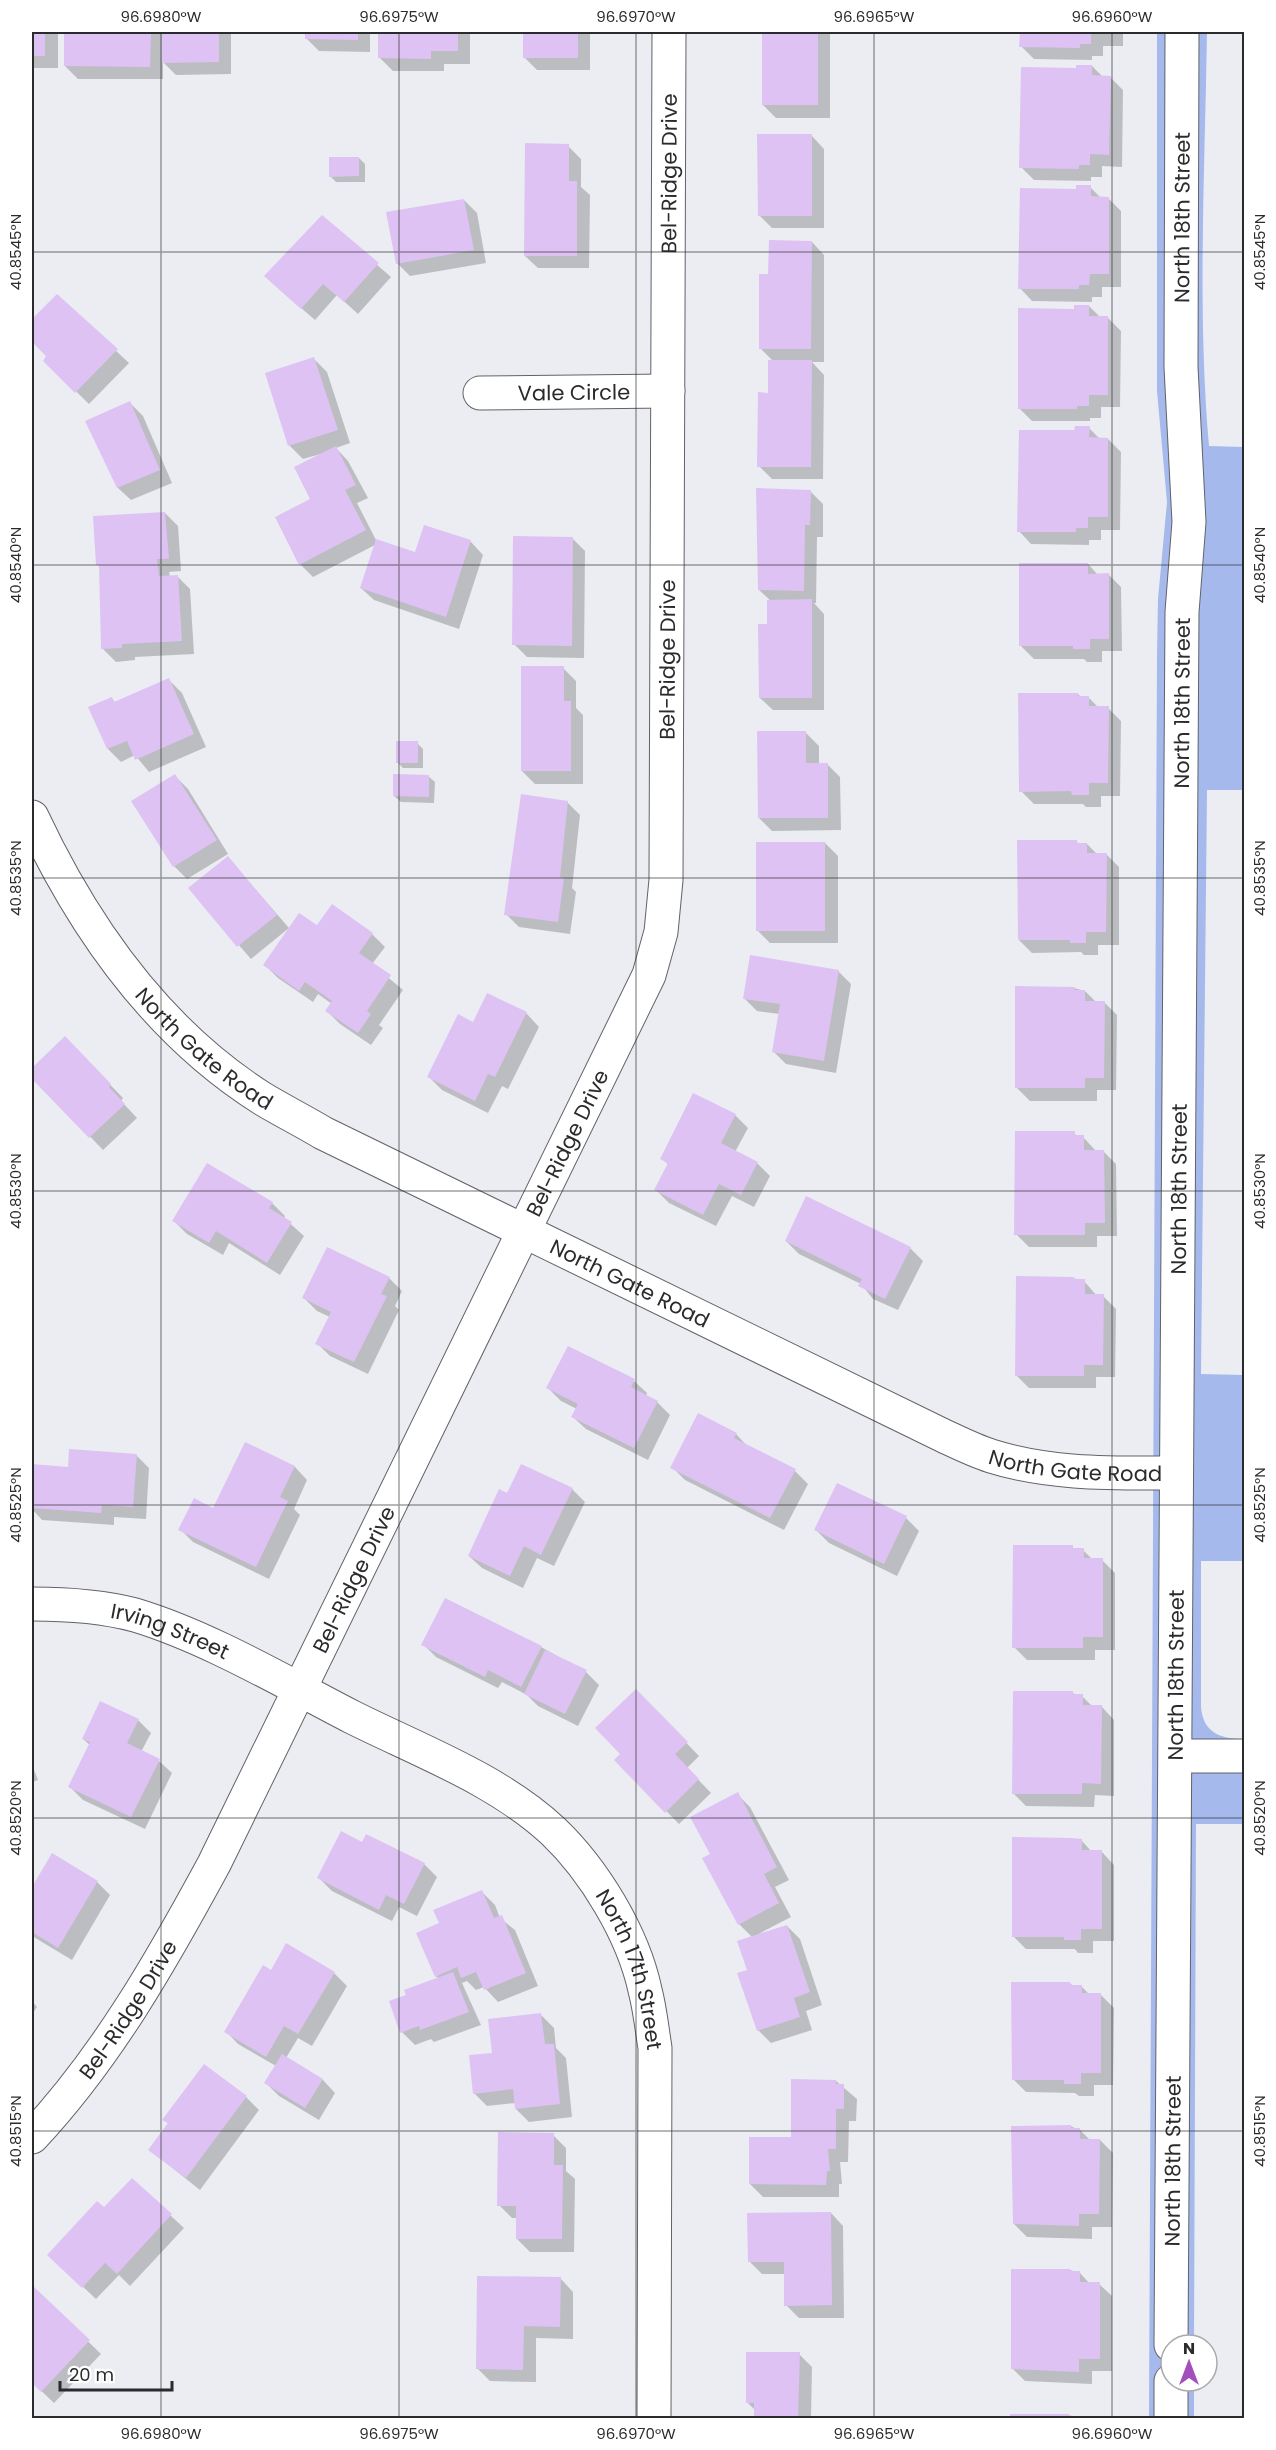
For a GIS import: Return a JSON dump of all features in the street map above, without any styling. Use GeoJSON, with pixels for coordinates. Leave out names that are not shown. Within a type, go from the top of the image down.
{"type":"FeatureCollection","features":[{"type":"Feature","properties":{"kind":"street","name":"Bel-Ridge Drive"},"geometry":{"type":"LineString","coordinates":[[32,2137],[104,2047],[168,1950],[214,1864],[649,975],[661,932],[666,880],[669,32]]}},
{"type":"Feature","properties":{"kind":"street","name":"North 18th Street"},"geometry":{"type":"LineString","coordinates":[[1172,2333],[1176,1756],[1175,1473],[1182,612],[1189,522],[1180,367],[1182,32]]}},
{"type":"Feature","properties":{"kind":"street","name":"Vale Circle"},"geometry":{"type":"LineString","coordinates":[[480,393],[668,391]]}},
{"type":"Feature","properties":{"kind":"street","name":"North Gate Road"},"geometry":{"type":"LineString","coordinates":[[32,817],[42,868],[140,992],[198,1049],[262,1098],[323,1133],[944,1436],[990,1456],[1030,1466],[1078,1472],[1175,1473]]}},
{"type":"Feature","properties":{"kind":"street","name":"Irving Street"},"geometry":{"type":"LineString","coordinates":[[32,1604],[76,1604],[134,1615],[189,1636],[300,1690]]}},
{"type":"Feature","properties":{"kind":"street","name":"North 17th Street"},"geometry":{"type":"LineString","coordinates":[[300,1690],[500,1791],[553,1831],[594,1881],[626,1932],[645,1988],[655,2048],[654,2418]]}},
{"type":"Feature","properties":{"kind":"street"},"geometry":{"type":"LineString","coordinates":[[1176,1756],[1245,1756]]}},
{"type":"Feature","properties":{"kind":"street"},"geometry":{"type":"LineString","coordinates":[[1171,2393],[1171,2418]]}},
{"type":"Feature","properties":{"kind":"shaded area"},"geometry":{"type":"Polygon","coordinates":[[[1157,32],[1207,32],[1203,291],[1205,394],[1209,446],[1244,447],[1244,790],[1207,790],[1201,1374],[1244,1375],[1244,1561],[1201,1561],[1201,1707],[1202,1716],[1209,1729],[1228,1738],[1244,1739],[1244,1824],[1196,1824],[1194,2333],[1159,2333],[1159,2393],[1194,2393],[1194,2418],[1149,2418],[1157,655],[1158,599],[1167,502],[1157,391],[1157,32]]]}},
{"type":"Feature","properties":{"kind":"building"},"geometry":{"type":"Polygon","coordinates":[[[32,32],[45,32],[45,56],[32,56],[32,32]]]}},
{"type":"Feature","properties":{"kind":"building"},"geometry":{"type":"Polygon","coordinates":[[[64,32],[151,32],[150,67],[64,66],[64,32]]]}},
{"type":"Feature","properties":{"kind":"building"},"geometry":{"type":"Polygon","coordinates":[[[162,32],[219,32],[219,62],[162,63],[162,32]]]}},
{"type":"Feature","properties":{"kind":"building"},"geometry":{"type":"Polygon","coordinates":[[[305,32],[358,32],[358,40],[305,39],[305,32]]]}},
{"type":"Feature","properties":{"kind":"building"},"geometry":{"type":"Polygon","coordinates":[[[378,32],[458,32],[458,51],[431,51],[431,59],[378,58],[378,32]]]}},
{"type":"Feature","properties":{"kind":"building"},"geometry":{"type":"Polygon","coordinates":[[[523,32],[578,32],[578,58],[523,58],[523,32]]]}},
{"type":"Feature","properties":{"kind":"building"},"geometry":{"type":"Polygon","coordinates":[[[762,32],[818,32],[818,105],[762,105],[762,32]]]}},
{"type":"Feature","properties":{"kind":"building"},"geometry":{"type":"Polygon","coordinates":[[[1020,32],[1091,32],[1091,44],[1080,44],[1080,48],[1019,47],[1020,32]]]}},
{"type":"Feature","properties":{"kind":"building"},"geometry":{"type":"Polygon","coordinates":[[[1076,65],[1092,65],[1092,75],[1111,76],[1109,155],[1090,154],[1090,165],[1079,165],[1079,169],[1019,168],[1021,67],[1076,68],[1076,65]]]}},
{"type":"Feature","properties":{"kind":"building"},"geometry":{"type":"Polygon","coordinates":[[[757,134],[812,134],[812,216],[758,216],[757,134]]]}},
{"type":"Feature","properties":{"kind":"building"},"geometry":{"type":"Polygon","coordinates":[[[525,143],[569,144],[569,181],[577,181],[577,256],[524,256],[525,143]]]}},
{"type":"Feature","properties":{"kind":"building"},"geometry":{"type":"Polygon","coordinates":[[[329,157],[359,157],[359,176],[329,177],[329,157]]]}},
{"type":"Feature","properties":{"kind":"building"},"geometry":{"type":"Polygon","coordinates":[[[1076,185],[1091,185],[1091,196],[1109,197],[1109,274],[1090,274],[1089,285],[1079,285],[1079,289],[1018,289],[1020,188],[1076,189],[1076,185]]]}},
{"type":"Feature","properties":{"kind":"building"},"geometry":{"type":"Polygon","coordinates":[[[464,199],[474,250],[396,264],[386,212],[464,199]]]}},
{"type":"Feature","properties":{"kind":"building"},"geometry":{"type":"Polygon","coordinates":[[[322,215],[379,263],[344,302],[323,284],[301,309],[264,276],[322,215]]]}},
{"type":"Feature","properties":{"kind":"building"},"geometry":{"type":"Polygon","coordinates":[[[769,240],[812,241],[811,349],[759,349],[759,274],[768,274],[769,240]]]}},
{"type":"Feature","properties":{"kind":"building"},"geometry":{"type":"Polygon","coordinates":[[[57,294],[118,349],[75,393],[43,361],[46,356],[32,342],[32,319],[57,294]]]}},
{"type":"Feature","properties":{"kind":"building"},"geometry":{"type":"Polygon","coordinates":[[[1074,305],[1089,305],[1089,316],[1108,316],[1108,395],[1089,395],[1089,406],[1077,406],[1077,409],[1018,409],[1018,308],[1074,309],[1074,305]]]}},
{"type":"Feature","properties":{"kind":"building"},"geometry":{"type":"Polygon","coordinates":[[[314,357],[338,430],[288,446],[265,373],[314,357]]]}},
{"type":"Feature","properties":{"kind":"building"},"geometry":{"type":"Polygon","coordinates":[[[768,360],[812,360],[811,467],[757,467],[758,392],[768,393],[768,360]]]}},
{"type":"Feature","properties":{"kind":"building"},"geometry":{"type":"Polygon","coordinates":[[[130,401],[160,470],[117,488],[85,421],[130,401]]]}},
{"type":"Feature","properties":{"kind":"building"},"geometry":{"type":"Polygon","coordinates":[[[1075,426],[1090,426],[1089,437],[1108,438],[1108,517],[1088,517],[1088,528],[1076,528],[1076,532],[1017,532],[1019,430],[1074,430],[1075,426]]]}},
{"type":"Feature","properties":{"kind":"building"},"geometry":{"type":"Polygon","coordinates":[[[336,446],[356,485],[345,490],[366,530],[299,565],[275,517],[310,499],[294,467],[336,446]]]}},
{"type":"Feature","properties":{"kind":"building"},"geometry":{"type":"Polygon","coordinates":[[[756,488],[811,490],[810,525],[805,525],[804,591],[758,590],[756,488]]]}},
{"type":"Feature","properties":{"kind":"building"},"geometry":{"type":"Polygon","coordinates":[[[165,512],[169,559],[157,559],[159,576],[178,575],[182,641],[122,644],[122,648],[101,649],[99,565],[96,565],[93,516],[165,512]]]}},
{"type":"Feature","properties":{"kind":"building"},"geometry":{"type":"Polygon","coordinates":[[[424,525],[471,540],[446,617],[360,588],[376,539],[415,552],[424,525]]]}},
{"type":"Feature","properties":{"kind":"building"},"geometry":{"type":"Polygon","coordinates":[[[513,536],[573,537],[572,646],[512,645],[513,536]]]}},
{"type":"Feature","properties":{"kind":"building"},"geometry":{"type":"Polygon","coordinates":[[[1019,563],[1088,563],[1088,574],[1109,573],[1109,639],[1090,639],[1090,649],[1073,649],[1073,646],[1019,646],[1019,563]]]}},
{"type":"Feature","properties":{"kind":"building"},"geometry":{"type":"Polygon","coordinates":[[[812,599],[812,698],[759,698],[758,624],[767,624],[767,600],[812,599]]]}},
{"type":"Feature","properties":{"kind":"building"},"geometry":{"type":"Polygon","coordinates":[[[521,666],[564,666],[564,701],[571,701],[571,771],[521,771],[521,666]]]}},
{"type":"Feature","properties":{"kind":"building"},"geometry":{"type":"Polygon","coordinates":[[[169,678],[194,734],[135,760],[127,741],[107,749],[88,707],[112,697],[114,702],[169,678]]]}},
{"type":"Feature","properties":{"kind":"building"},"geometry":{"type":"Polygon","coordinates":[[[1018,693],[1078,693],[1078,696],[1089,696],[1089,706],[1109,706],[1108,783],[1089,783],[1089,795],[1072,795],[1071,791],[1019,792],[1018,693]]]}},
{"type":"Feature","properties":{"kind":"building"},"geometry":{"type":"Polygon","coordinates":[[[757,731],[806,731],[806,763],[828,763],[828,818],[758,818],[757,731]]]}},
{"type":"Feature","properties":{"kind":"building"},"geometry":{"type":"Polygon","coordinates":[[[396,741],[418,741],[418,763],[396,763],[396,741]]]}},
{"type":"Feature","properties":{"kind":"building"},"geometry":{"type":"Polygon","coordinates":[[[175,774],[217,840],[173,867],[131,801],[175,774]]]}},
{"type":"Feature","properties":{"kind":"building"},"geometry":{"type":"Polygon","coordinates":[[[393,774],[429,775],[429,797],[393,796],[393,774]]]}},
{"type":"Feature","properties":{"kind":"building"},"geometry":{"type":"Polygon","coordinates":[[[521,794],[568,801],[560,877],[564,878],[558,922],[504,915],[521,794]]]}},
{"type":"Feature","properties":{"kind":"building"},"geometry":{"type":"Polygon","coordinates":[[[1017,840],[1077,840],[1077,843],[1087,843],[1087,853],[1107,853],[1106,932],[1086,932],[1086,943],[1070,943],[1070,940],[1018,940],[1017,840]]]}},
{"type":"Feature","properties":{"kind":"building"},"geometry":{"type":"Polygon","coordinates":[[[756,842],[825,842],[825,931],[756,931],[756,842]]]}},
{"type":"Feature","properties":{"kind":"building"},"geometry":{"type":"Polygon","coordinates":[[[228,856],[277,915],[237,947],[188,888],[228,856]]]}},
{"type":"Feature","properties":{"kind":"building"},"geometry":{"type":"Polygon","coordinates":[[[332,904],[373,933],[359,953],[391,975],[367,1011],[371,1014],[358,1033],[325,1011],[332,1001],[305,982],[299,991],[263,965],[299,913],[317,925],[332,904]]]}},
{"type":"Feature","properties":{"kind":"building"},"geometry":{"type":"Polygon","coordinates":[[[750,955],[839,970],[824,1061],[772,1052],[780,1004],[743,999],[750,955]]]}},
{"type":"Feature","properties":{"kind":"building"},"geometry":{"type":"Polygon","coordinates":[[[1015,986],[1075,987],[1075,990],[1085,990],[1085,1001],[1105,1001],[1104,1078],[1085,1078],[1085,1088],[1015,1088],[1015,986]]]}},
{"type":"Feature","properties":{"kind":"building"},"geometry":{"type":"Polygon","coordinates":[[[487,993],[527,1012],[495,1077],[488,1074],[475,1101],[427,1077],[458,1014],[473,1022],[487,993]]]}},
{"type":"Feature","properties":{"kind":"building"},"geometry":{"type":"Polygon","coordinates":[[[65,1036],[111,1084],[109,1087],[125,1104],[89,1138],[32,1079],[32,1068],[65,1036]]]}},
{"type":"Feature","properties":{"kind":"building"},"geometry":{"type":"Polygon","coordinates":[[[693,1093],[736,1114],[721,1143],[758,1162],[741,1195],[719,1184],[703,1215],[654,1190],[668,1163],[660,1159],[693,1093]]]}},
{"type":"Feature","properties":{"kind":"building"},"geometry":{"type":"Polygon","coordinates":[[[1015,1131],[1075,1131],[1075,1135],[1084,1135],[1084,1150],[1104,1150],[1105,1223],[1085,1223],[1085,1235],[1014,1235],[1015,1131]]]}},
{"type":"Feature","properties":{"kind":"building"},"geometry":{"type":"Polygon","coordinates":[[[207,1163],[273,1202],[269,1208],[292,1222],[267,1263],[216,1231],[209,1243],[172,1221],[207,1163]]]}},
{"type":"Feature","properties":{"kind":"building"},"geometry":{"type":"Polygon","coordinates":[[[806,1196],[911,1247],[885,1299],[858,1286],[862,1279],[785,1241],[806,1196]]]}},
{"type":"Feature","properties":{"kind":"building"},"geometry":{"type":"Polygon","coordinates":[[[327,1247],[390,1277],[381,1294],[387,1296],[354,1362],[315,1344],[331,1312],[302,1298],[327,1247]]]}},
{"type":"Feature","properties":{"kind":"building"},"geometry":{"type":"Polygon","coordinates":[[[1016,1276],[1085,1279],[1085,1294],[1104,1294],[1103,1365],[1084,1365],[1084,1376],[1015,1376],[1016,1276]]]}},
{"type":"Feature","properties":{"kind":"building"},"geometry":{"type":"Polygon","coordinates":[[[568,1346],[635,1379],[631,1387],[658,1401],[634,1448],[571,1417],[578,1404],[546,1388],[568,1346]]]}},
{"type":"Feature","properties":{"kind":"building"},"geometry":{"type":"Polygon","coordinates":[[[698,1413],[737,1433],[734,1438],[796,1469],[770,1518],[670,1468],[698,1413]]]}},
{"type":"Feature","properties":{"kind":"building"},"geometry":{"type":"Polygon","coordinates":[[[245,1442],[295,1466],[280,1497],[288,1501],[256,1567],[178,1530],[194,1498],[213,1508],[245,1442]]]}},
{"type":"Feature","properties":{"kind":"building"},"geometry":{"type":"Polygon","coordinates":[[[69,1449],[137,1454],[133,1507],[102,1505],[101,1513],[32,1508],[32,1464],[68,1467],[69,1449]]]}},
{"type":"Feature","properties":{"kind":"building"},"geometry":{"type":"Polygon","coordinates":[[[521,1464],[573,1488],[541,1555],[524,1546],[510,1576],[468,1556],[499,1489],[507,1493],[521,1464]]]}},
{"type":"Feature","properties":{"kind":"building"},"geometry":{"type":"Polygon","coordinates":[[[837,1483],[907,1516],[884,1564],[814,1530],[837,1483]]]}},
{"type":"Feature","properties":{"kind":"building"},"geometry":{"type":"Polygon","coordinates":[[[1013,1545],[1073,1545],[1073,1548],[1084,1548],[1084,1558],[1103,1558],[1103,1637],[1083,1637],[1083,1648],[1012,1648],[1013,1545]]]}},
{"type":"Feature","properties":{"kind":"building"},"geometry":{"type":"Polygon","coordinates":[[[445,1598],[542,1646],[521,1687],[488,1670],[485,1677],[421,1645],[445,1598]]]}},
{"type":"Feature","properties":{"kind":"building"},"geometry":{"type":"Polygon","coordinates":[[[545,1650],[587,1670],[565,1714],[524,1694],[545,1650]]]}},
{"type":"Feature","properties":{"kind":"building"},"geometry":{"type":"Polygon","coordinates":[[[636,1689],[688,1742],[675,1754],[699,1779],[665,1813],[614,1760],[620,1754],[595,1728],[636,1689]]]}},
{"type":"Feature","properties":{"kind":"building"},"geometry":{"type":"Polygon","coordinates":[[[1013,1691],[1073,1691],[1073,1694],[1083,1694],[1083,1705],[1102,1705],[1101,1784],[1082,1783],[1082,1794],[1012,1794],[1013,1691]]]}},
{"type":"Feature","properties":{"kind":"building"},"geometry":{"type":"Polygon","coordinates":[[[100,1701],[139,1719],[127,1743],[160,1759],[131,1817],[68,1787],[90,1742],[82,1739],[100,1701]]]}},
{"type":"Feature","properties":{"kind":"building"},"geometry":{"type":"Polygon","coordinates":[[[738,1792],[777,1867],[764,1874],[779,1903],[738,1925],[702,1858],[710,1854],[690,1817],[738,1792]]]}},
{"type":"Feature","properties":{"kind":"building"},"geometry":{"type":"Polygon","coordinates":[[[341,1831],[362,1842],[366,1834],[425,1863],[404,1904],[386,1895],[379,1910],[317,1878],[341,1831]]]}},
{"type":"Feature","properties":{"kind":"building"},"geometry":{"type":"Polygon","coordinates":[[[1012,1837],[1082,1839],[1082,1850],[1102,1850],[1102,1929],[1081,1929],[1081,1940],[1064,1940],[1064,1937],[1012,1937],[1012,1837]]]}},
{"type":"Feature","properties":{"kind":"building"},"geometry":{"type":"Polygon","coordinates":[[[52,1853],[98,1881],[58,1948],[32,1932],[32,1887],[52,1853]]]}},
{"type":"Feature","properties":{"kind":"building"},"geometry":{"type":"Polygon","coordinates":[[[482,1890],[494,1918],[502,1915],[526,1973],[484,1990],[476,1972],[461,1978],[457,1967],[435,1977],[416,1933],[439,1923],[433,1910],[482,1890]]]}},
{"type":"Feature","properties":{"kind":"building"},"geometry":{"type":"Polygon","coordinates":[[[787,1925],[810,1992],[794,1998],[800,2017],[757,2031],[737,1973],[747,1970],[737,1941],[787,1925]]]}},
{"type":"Feature","properties":{"kind":"building"},"geometry":{"type":"Polygon","coordinates":[[[286,1943],[335,1972],[298,2034],[284,2026],[266,2057],[224,2032],[263,1965],[271,1970],[286,1943]]]}},
{"type":"Feature","properties":{"kind":"building"},"geometry":{"type":"Polygon","coordinates":[[[453,1972],[469,2012],[420,2030],[419,2026],[400,2033],[389,2001],[406,1995],[404,1990],[453,1972]]]}},
{"type":"Feature","properties":{"kind":"building"},"geometry":{"type":"Polygon","coordinates":[[[1011,1982],[1070,1982],[1070,1985],[1082,1985],[1082,1993],[1101,1993],[1101,2073],[1081,2073],[1081,2084],[1064,2084],[1064,2080],[1012,2080],[1011,1982]]]}},
{"type":"Feature","properties":{"kind":"building"},"geometry":{"type":"Polygon","coordinates":[[[541,2013],[545,2044],[554,2044],[560,2104],[515,2109],[513,2089],[473,2094],[469,2055],[492,2053],[488,2019],[541,2013]]]}},
{"type":"Feature","properties":{"kind":"building"},"geometry":{"type":"Polygon","coordinates":[[[282,2054],[323,2079],[305,2108],[264,2083],[282,2054]]]}},
{"type":"Feature","properties":{"kind":"building"},"geometry":{"type":"Polygon","coordinates":[[[204,2064],[247,2096],[186,2178],[148,2150],[168,2123],[162,2120],[204,2064]]]}},
{"type":"Feature","properties":{"kind":"building"},"geometry":{"type":"Polygon","coordinates":[[[791,2079],[836,2080],[836,2084],[844,2084],[844,2109],[836,2109],[836,2149],[828,2149],[830,2171],[827,2171],[826,2185],[749,2184],[749,2137],[791,2137],[791,2079]]]}},
{"type":"Feature","properties":{"kind":"building"},"geometry":{"type":"Polygon","coordinates":[[[1071,2125],[1071,2128],[1080,2128],[1080,2139],[1100,2139],[1099,2214],[1079,2214],[1079,2226],[1013,2224],[1011,2126],[1071,2125]]]}},
{"type":"Feature","properties":{"kind":"building"},"geometry":{"type":"Polygon","coordinates":[[[498,2132],[554,2133],[554,2165],[563,2165],[562,2239],[516,2239],[516,2206],[497,2206],[498,2132]]]}},
{"type":"Feature","properties":{"kind":"building"},"geometry":{"type":"Polygon","coordinates":[[[132,2178],[172,2214],[117,2274],[105,2263],[82,2288],[47,2255],[97,2201],[104,2207],[132,2178]]]}},
{"type":"Feature","properties":{"kind":"building"},"geometry":{"type":"Polygon","coordinates":[[[831,2212],[832,2305],[784,2306],[784,2262],[748,2262],[747,2213],[831,2212]]]}},
{"type":"Feature","properties":{"kind":"building"},"geometry":{"type":"Polygon","coordinates":[[[1011,2269],[1070,2269],[1070,2271],[1080,2271],[1080,2282],[1100,2282],[1100,2359],[1079,2359],[1079,2372],[1011,2369],[1011,2269]]]}},
{"type":"Feature","properties":{"kind":"building"},"geometry":{"type":"Polygon","coordinates":[[[477,2276],[561,2277],[560,2327],[524,2326],[523,2370],[476,2369],[477,2276]]]}},
{"type":"Feature","properties":{"kind":"building"},"geometry":{"type":"Polygon","coordinates":[[[32,2285],[90,2340],[41,2392],[32,2383],[32,2285]]]}},
{"type":"Feature","properties":{"kind":"building"},"geometry":{"type":"Polygon","coordinates":[[[746,2352],[800,2352],[798,2418],[754,2418],[754,2403],[746,2403],[746,2352]]]}},
{"type":"Feature","properties":{"kind":"building"},"geometry":{"type":"Polygon","coordinates":[[[1010,2414],[1069,2414],[1069,2416],[1080,2416],[1080,2418],[1010,2418],[1010,2414]]]}}]}
